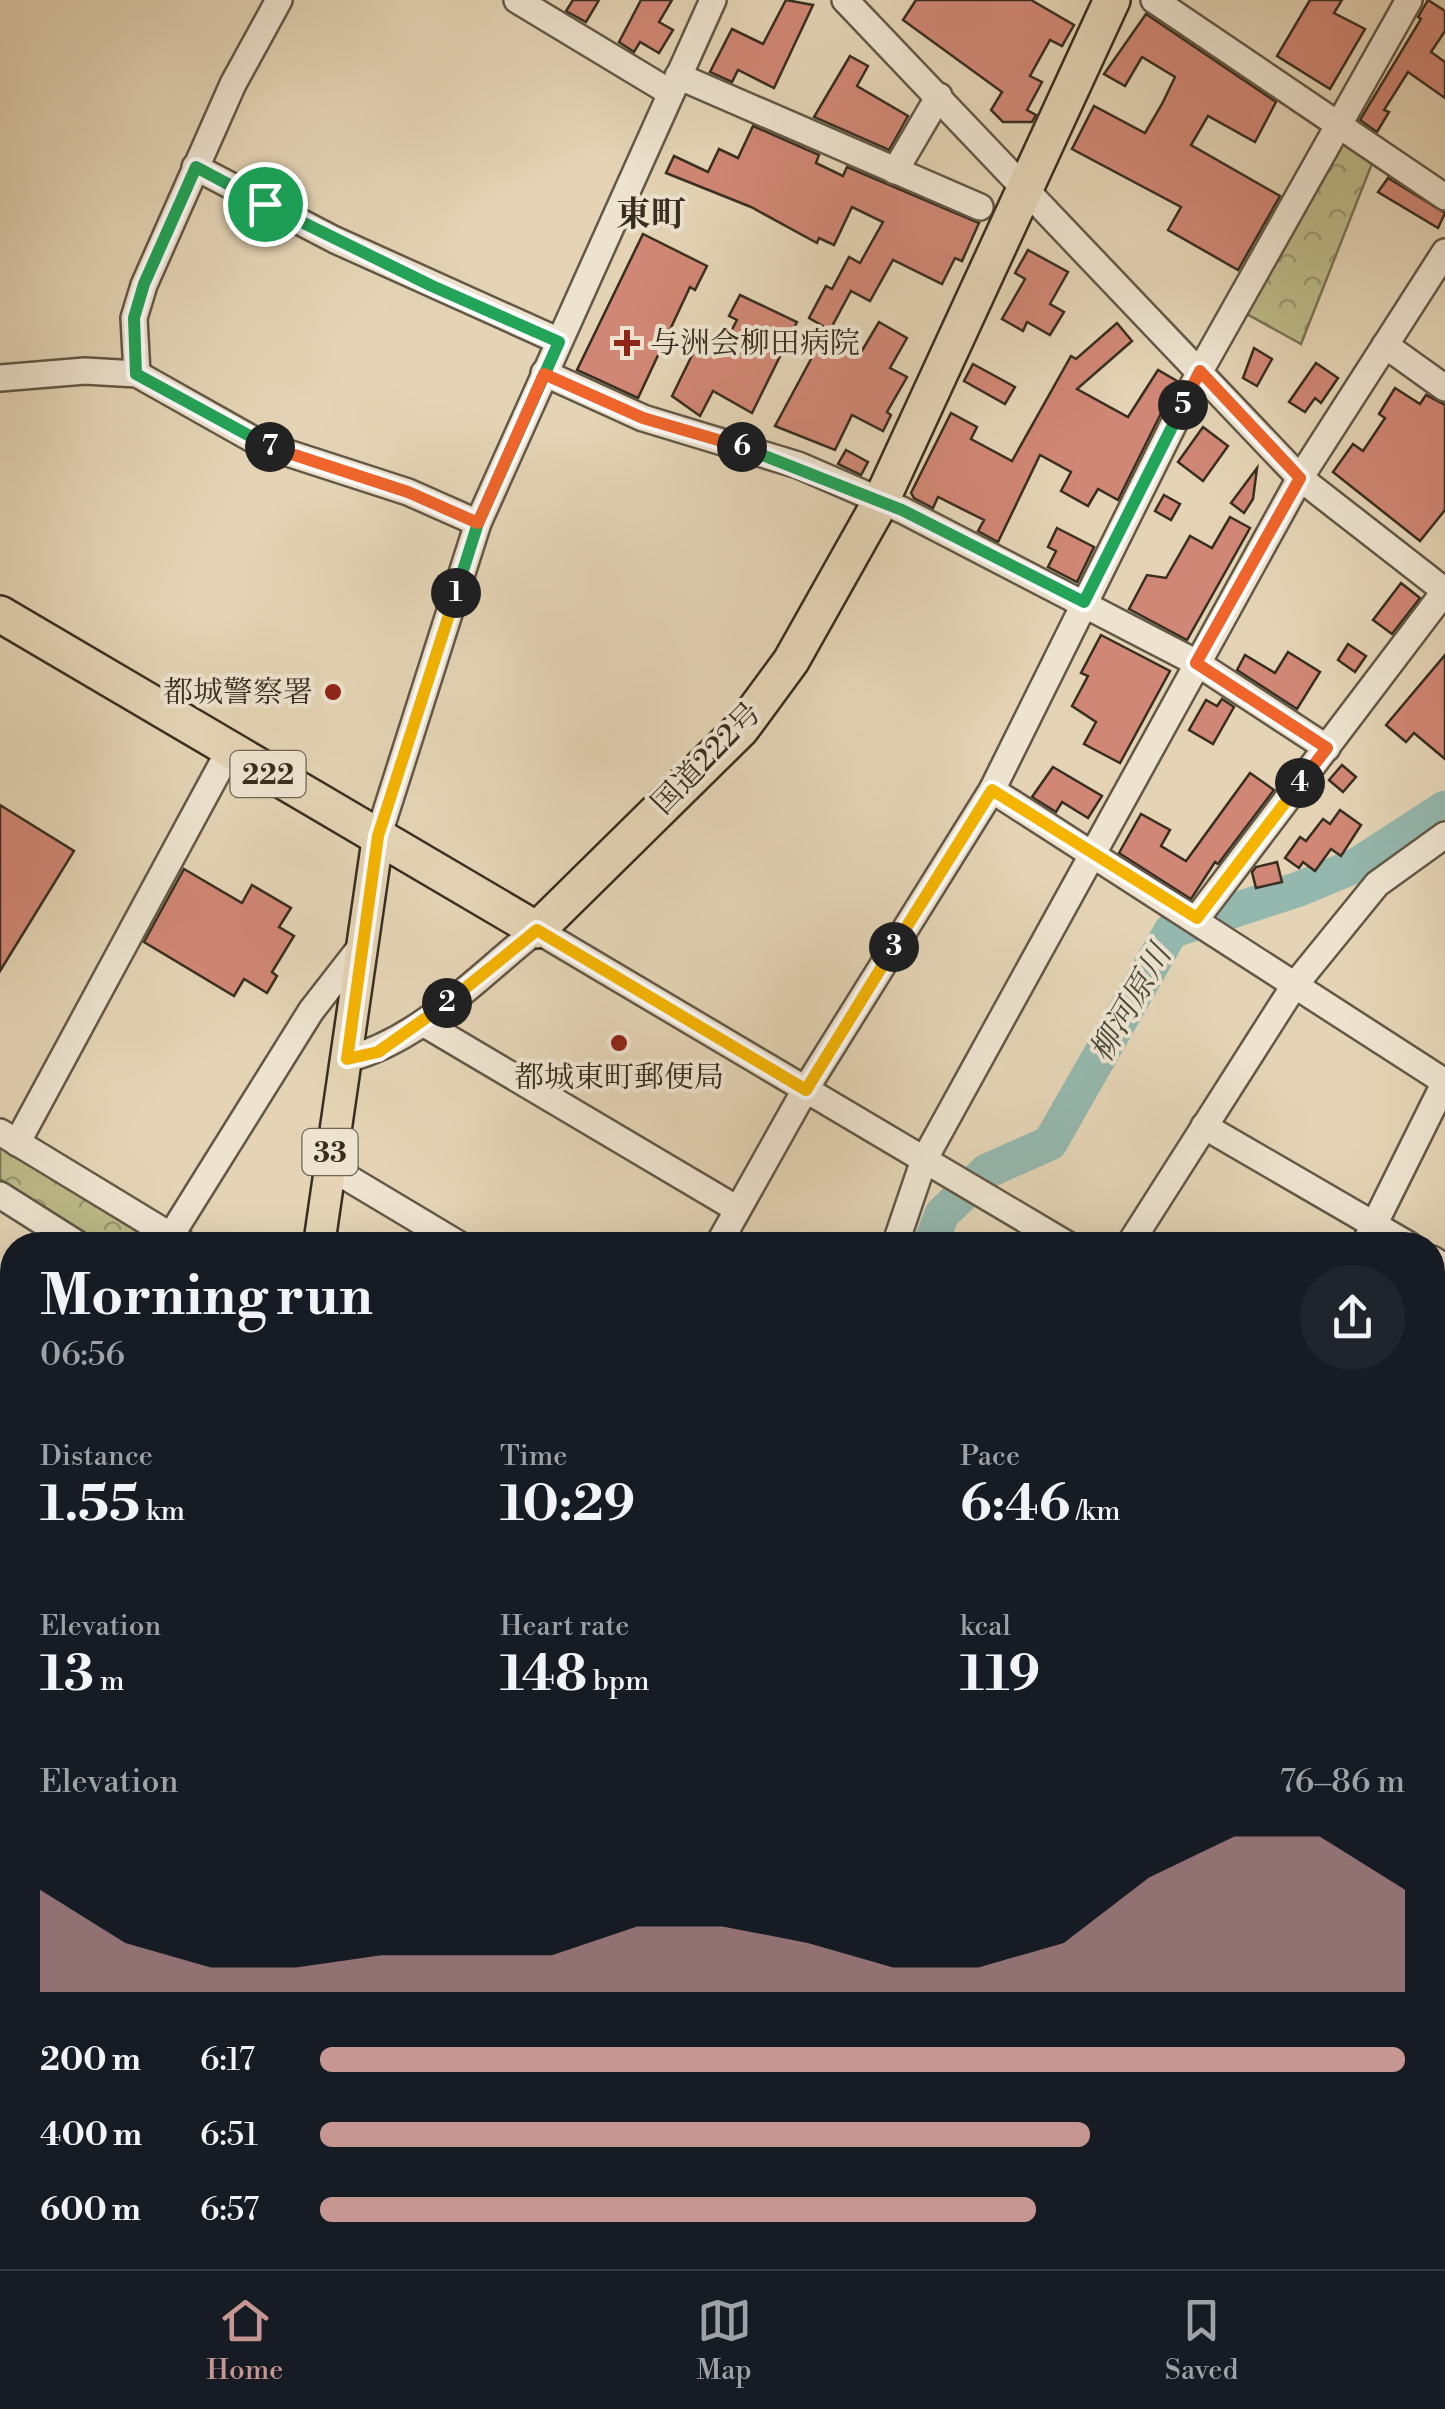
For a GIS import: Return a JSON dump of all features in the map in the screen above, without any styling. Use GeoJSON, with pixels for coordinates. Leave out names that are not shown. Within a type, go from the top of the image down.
{"type":"FeatureCollection","features":[{"type":"Feature","properties":{"kind":"highway","name":"国道222号"},"geometry":{"type":"LineString","coordinates":[[537,930],[741,729],[792,662],[881,501],[1112,0]]}},
{"type":"Feature","properties":{"kind":"highway","name":"222"},"geometry":{"type":"LineString","coordinates":[[0,614],[537,930]]}},
{"type":"Feature","properties":{"kind":"main road","name":"33"},"geometry":{"type":"LineString","coordinates":[[320,1232],[378,836]]}},
{"type":"Feature","properties":{"kind":"street"},"geometry":{"type":"LineString","coordinates":[[136,374],[134,318],[144,284],[233,84],[279,0]]}},
{"type":"Feature","properties":{"kind":"street"},"geometry":{"type":"LineString","coordinates":[[517,0],[675,84],[980,207]]}},
{"type":"Feature","properties":{"kind":"street"},"geometry":{"type":"LineString","coordinates":[[378,836],[478,523],[714,0]]}},
{"type":"Feature","properties":{"kind":"street"},"geometry":{"type":"LineString","coordinates":[[846,0],[1300,478],[1445,591],[1200,923]]}},
{"type":"Feature","properties":{"kind":"street"},"geometry":{"type":"LineString","coordinates":[[1154,0],[1445,197]]}},
{"type":"Feature","properties":{"kind":"street"},"geometry":{"type":"LineString","coordinates":[[725,1232],[806,1090],[992,790],[1200,371],[1409,0]]}},
{"type":"Feature","properties":{"kind":"street"},"geometry":{"type":"LineString","coordinates":[[895,170],[940,96]]}},
{"type":"Feature","properties":{"kind":"street"},"geometry":{"type":"LineString","coordinates":[[196,167],[335,240],[559,342]]}},
{"type":"Feature","properties":{"kind":"street"},"geometry":{"type":"LineString","coordinates":[[899,1232],[924,1160],[1196,663],[1300,478],[1445,252]]}},
{"type":"Feature","properties":{"kind":"street"},"geometry":{"type":"LineString","coordinates":[[1385,345],[1445,388]]}},
{"type":"Feature","properties":{"kind":"street"},"geometry":{"type":"LineString","coordinates":[[0,378],[85,371],[136,374],[263,445],[408,492],[478,523]]}},
{"type":"Feature","properties":{"kind":"street"},"geometry":{"type":"LineString","coordinates":[[544,374],[643,418],[784,460],[881,501],[1084,602],[1196,663],[1327,748]]}},
{"type":"Feature","properties":{"kind":"street"},"geometry":{"type":"LineString","coordinates":[[158,1232],[8,1138],[230,752]]}},
{"type":"Feature","properties":{"kind":"street"},"geometry":{"type":"LineString","coordinates":[[992,790],[1445,1082],[1370,1232]]}},
{"type":"Feature","properties":{"kind":"street"},"geometry":{"type":"LineString","coordinates":[[1136,1232],[1294,986],[1376,884],[1445,835]]}},
{"type":"Feature","properties":{"kind":"street"},"geometry":{"type":"LineString","coordinates":[[347,1059],[378,1052],[423,1022],[537,930],[1046,1232]]}},
{"type":"Feature","properties":{"kind":"street"},"geometry":{"type":"LineString","coordinates":[[180,1232],[311,1011],[360,948]]}},
{"type":"Feature","properties":{"kind":"street"},"geometry":{"type":"LineString","coordinates":[[423,1022],[737,1209]]}},
{"type":"Feature","properties":{"kind":"street"},"geometry":{"type":"LineString","coordinates":[[1204,1126],[1364,1232]]}},
{"type":"Feature","properties":{"kind":"street"},"geometry":{"type":"LineString","coordinates":[[328,1166],[438,1232]]}},
{"type":"Feature","properties":{"kind":"street"},"geometry":{"type":"LineString","coordinates":[[1,1200],[56,1232]]}},
{"type":"Feature","properties":{"kind":"green space"},"geometry":{"type":"Polygon","coordinates":[[[1342,141],[1373,161],[1301,344],[1245,313],[1342,141]]]}},
{"type":"Feature","properties":{"kind":"green space"},"geometry":{"type":"Polygon","coordinates":[[[0,1146],[138,1232],[83,1232],[0,1179],[0,1146]]]}},
{"type":"Feature","properties":{"kind":"building"},"geometry":{"type":"Polygon","coordinates":[[[573,0],[599,0],[586,22],[566,11],[573,0]]]}},
{"type":"Feature","properties":{"kind":"building"},"geometry":{"type":"Polygon","coordinates":[[[641,0],[672,0],[659,22],[673,30],[659,53],[640,42],[634,52],[619,42],[641,0]]]}},
{"type":"Feature","properties":{"kind":"building"},"geometry":{"type":"Polygon","coordinates":[[[786,0],[813,5],[774,88],[738,70],[732,82],[710,72],[732,29],[763,44],[786,0]]]}},
{"type":"Feature","properties":{"kind":"building"},"geometry":{"type":"Polygon","coordinates":[[[916,0],[1031,0],[1074,25],[1062,46],[1050,40],[1030,76],[1042,82],[1027,110],[1036,115],[1032,122],[1003,122],[991,110],[1002,92],[903,20],[916,0]]]}},
{"type":"Feature","properties":{"kind":"building"},"geometry":{"type":"Polygon","coordinates":[[[1310,0],[1342,0],[1334,13],[1365,29],[1330,89],[1277,56],[1310,0]]]}},
{"type":"Feature","properties":{"kind":"building"},"geometry":{"type":"Polygon","coordinates":[[[1428,0],[1445,11],[1445,31],[1431,52],[1445,62],[1445,98],[1408,72],[1384,110],[1389,112],[1377,132],[1360,120],[1421,19],[1418,17],[1428,0]]]}},
{"type":"Feature","properties":{"kind":"building"},"geometry":{"type":"Polygon","coordinates":[[[1146,14],[1276,102],[1255,142],[1208,116],[1191,145],[1280,196],[1238,270],[1168,230],[1181,207],[1072,149],[1094,106],[1145,133],[1162,104],[1175,77],[1142,57],[1125,86],[1104,74],[1146,14]]]}},
{"type":"Feature","properties":{"kind":"building"},"geometry":{"type":"Polygon","coordinates":[[[850,56],[868,66],[857,86],[908,116],[889,150],[814,117],[850,56]]]}},
{"type":"Feature","properties":{"kind":"building"},"geometry":{"type":"Polygon","coordinates":[[[753,126],[819,155],[816,163],[843,176],[847,167],[979,223],[962,261],[955,258],[942,284],[893,260],[870,301],[851,291],[830,330],[809,318],[826,286],[832,289],[849,257],[860,263],[883,222],[852,207],[834,245],[819,238],[817,243],[751,207],[666,173],[674,156],[708,172],[719,149],[738,158],[753,126]]]}},
{"type":"Feature","properties":{"kind":"building"},"geometry":{"type":"Polygon","coordinates":[[[1388,178],[1445,213],[1438,228],[1378,192],[1388,178]]]}},
{"type":"Feature","properties":{"kind":"building","name":"与洲会柳田病院"},"geometry":{"type":"Polygon","coordinates":[[[643,234],[707,266],[695,290],[690,287],[638,398],[577,370],[643,234]]]}},
{"type":"Feature","properties":{"kind":"building"},"geometry":{"type":"Polygon","coordinates":[[[1028,250],[1068,272],[1050,304],[1064,312],[1050,335],[1027,322],[1023,331],[1002,319],[1025,279],[1015,273],[1028,250]]]}},
{"type":"Feature","properties":{"kind":"building"},"geometry":{"type":"Polygon","coordinates":[[[740,295],[797,322],[752,413],[713,391],[700,416],[672,396],[701,337],[722,348],[737,320],[729,316],[740,295]]]}},
{"type":"Feature","properties":{"kind":"building"},"geometry":{"type":"Polygon","coordinates":[[[879,322],[907,338],[890,368],[907,377],[887,412],[891,415],[883,431],[852,415],[835,450],[775,426],[824,335],[860,354],[879,322]]]}},
{"type":"Feature","properties":{"kind":"building"},"geometry":{"type":"Polygon","coordinates":[[[1117,323],[1132,341],[1077,389],[1128,417],[1158,370],[1177,381],[1118,500],[1098,489],[1088,506],[1061,491],[1071,472],[1040,455],[998,542],[978,531],[984,520],[938,497],[933,508],[914,498],[911,493],[951,413],[977,427],[971,439],[1012,461],[1071,356],[1076,359],[1117,323]]]}},
{"type":"Feature","properties":{"kind":"building"},"geometry":{"type":"Polygon","coordinates":[[[1254,348],[1272,359],[1257,386],[1243,378],[1254,348]]]}},
{"type":"Feature","properties":{"kind":"building"},"geometry":{"type":"Polygon","coordinates":[[[1316,363],[1338,378],[1321,403],[1315,398],[1305,412],[1289,402],[1316,363]]]}},
{"type":"Feature","properties":{"kind":"building"},"geometry":{"type":"Polygon","coordinates":[[[973,364],[1015,387],[1005,404],[964,381],[973,364]]]}},
{"type":"Feature","properties":{"kind":"building"},"geometry":{"type":"Polygon","coordinates":[[[1395,388],[1420,404],[1426,395],[1445,405],[1445,510],[1420,541],[1333,472],[1353,444],[1363,451],[1385,418],[1379,414],[1395,388]]]}},
{"type":"Feature","properties":{"kind":"building"},"geometry":{"type":"Polygon","coordinates":[[[1203,427],[1228,446],[1203,481],[1178,462],[1203,427]]]}},
{"type":"Feature","properties":{"kind":"building"},"geometry":{"type":"Polygon","coordinates":[[[846,450],[868,462],[861,475],[838,464],[846,450]]]}},
{"type":"Feature","properties":{"kind":"building"},"geometry":{"type":"Polygon","coordinates":[[[1257,468],[1253,499],[1244,513],[1231,503],[1257,468]]]}},
{"type":"Feature","properties":{"kind":"building"},"geometry":{"type":"Polygon","coordinates":[[[1164,495],[1180,504],[1171,520],[1155,511],[1164,495]]]}},
{"type":"Feature","properties":{"kind":"building"},"geometry":{"type":"Polygon","coordinates":[[[1230,517],[1250,528],[1187,640],[1129,609],[1147,575],[1166,578],[1190,536],[1212,548],[1230,517]]]}},
{"type":"Feature","properties":{"kind":"building"},"geometry":{"type":"Polygon","coordinates":[[[1057,528],[1094,547],[1077,582],[1048,567],[1056,551],[1048,547],[1057,528]]]}},
{"type":"Feature","properties":{"kind":"building"},"geometry":{"type":"Polygon","coordinates":[[[1401,583],[1420,598],[1392,634],[1373,620],[1401,583]]]}},
{"type":"Feature","properties":{"kind":"building"},"geometry":{"type":"Polygon","coordinates":[[[1101,635],[1170,671],[1120,763],[1084,744],[1096,722],[1072,706],[1088,676],[1081,673],[1101,635]]]}},
{"type":"Feature","properties":{"kind":"building"},"geometry":{"type":"Polygon","coordinates":[[[1348,644],[1366,656],[1355,672],[1338,660],[1348,644]]]}},
{"type":"Feature","properties":{"kind":"building"},"geometry":{"type":"Polygon","coordinates":[[[1288,652],[1320,672],[1297,709],[1237,670],[1245,655],[1275,673],[1288,652]]]}},
{"type":"Feature","properties":{"kind":"building"},"geometry":{"type":"Polygon","coordinates":[[[1445,655],[1445,759],[1414,733],[1406,742],[1386,725],[1445,655]]]}},
{"type":"Feature","properties":{"kind":"building"},"geometry":{"type":"Polygon","coordinates":[[[1222,699],[1234,707],[1213,744],[1189,730],[1206,700],[1217,706],[1222,699]]]}},
{"type":"Feature","properties":{"kind":"building"},"geometry":{"type":"Polygon","coordinates":[[[1342,765],[1356,777],[1343,792],[1329,780],[1342,765]]]}},
{"type":"Feature","properties":{"kind":"building"},"geometry":{"type":"Polygon","coordinates":[[[1053,767],[1102,796],[1088,818],[1062,802],[1056,812],[1032,797],[1053,767]]]}},
{"type":"Feature","properties":{"kind":"building"},"geometry":{"type":"Polygon","coordinates":[[[1250,773],[1274,790],[1218,864],[1215,862],[1191,899],[1119,853],[1141,814],[1170,830],[1161,846],[1186,861],[1250,773]]]}},
{"type":"Feature","properties":{"kind":"building"},"geometry":{"type":"Polygon","coordinates":[[[0,805],[74,851],[0,971],[0,805]]]}},
{"type":"Feature","properties":{"kind":"building"},"geometry":{"type":"Polygon","coordinates":[[[1340,810],[1361,825],[1341,856],[1331,849],[1315,871],[1303,862],[1299,868],[1285,858],[1300,837],[1306,841],[1323,819],[1330,824],[1340,810]]]}},
{"type":"Feature","properties":{"kind":"building"},"geometry":{"type":"Polygon","coordinates":[[[1277,862],[1282,882],[1256,888],[1252,872],[1256,867],[1277,862]]]}},
{"type":"Feature","properties":{"kind":"building"},"geometry":{"type":"Polygon","coordinates":[[[184,869],[242,903],[252,885],[291,908],[279,927],[294,936],[272,972],[277,976],[267,993],[244,979],[234,996],[144,942],[184,869]]]}},
{"type":"Feature","properties":{"kind":"waterway","name":"柳河原川"},"geometry":{"type":"LineString","coordinates":[[935,1232],[942,1214],[987,1171],[1050,1143],[1171,931],[1299,889],[1357,865],[1445,808]]}},
{"type":"Feature","properties":{"kind":"place","name":"与洲会柳田病院"},"geometry":{"type":"Point","coordinates":[627,343]}},
{"type":"Feature","properties":{"kind":"place","name":"都城警察署"},"geometry":{"type":"Point","coordinates":[333,692]}},
{"type":"Feature","properties":{"kind":"place","name":"都城東町郵便局"},"geometry":{"type":"Point","coordinates":[619,1043]}},
{"type":"Feature","properties":{"kind":"district","name":"東町"},"geometry":{"type":"Point","coordinates":[651,214]}},
{"type":"Feature","properties":{"kind":"route"},"geometry":{"type":"LineString","coordinates":[[265,204],[196,167],[144,284],[134,318],[136,374],[263,445],[408,492],[478,523],[511,448],[544,374],[643,418],[798,465],[902,510],[1084,602],[1200,371],[1300,478],[1196,663],[1327,748],[1197,918],[992,790],[806,1090],[537,930],[423,1022],[378,1052],[347,1059],[378,836],[478,523],[544,374],[559,342],[432,286],[265,204]]}}]}
